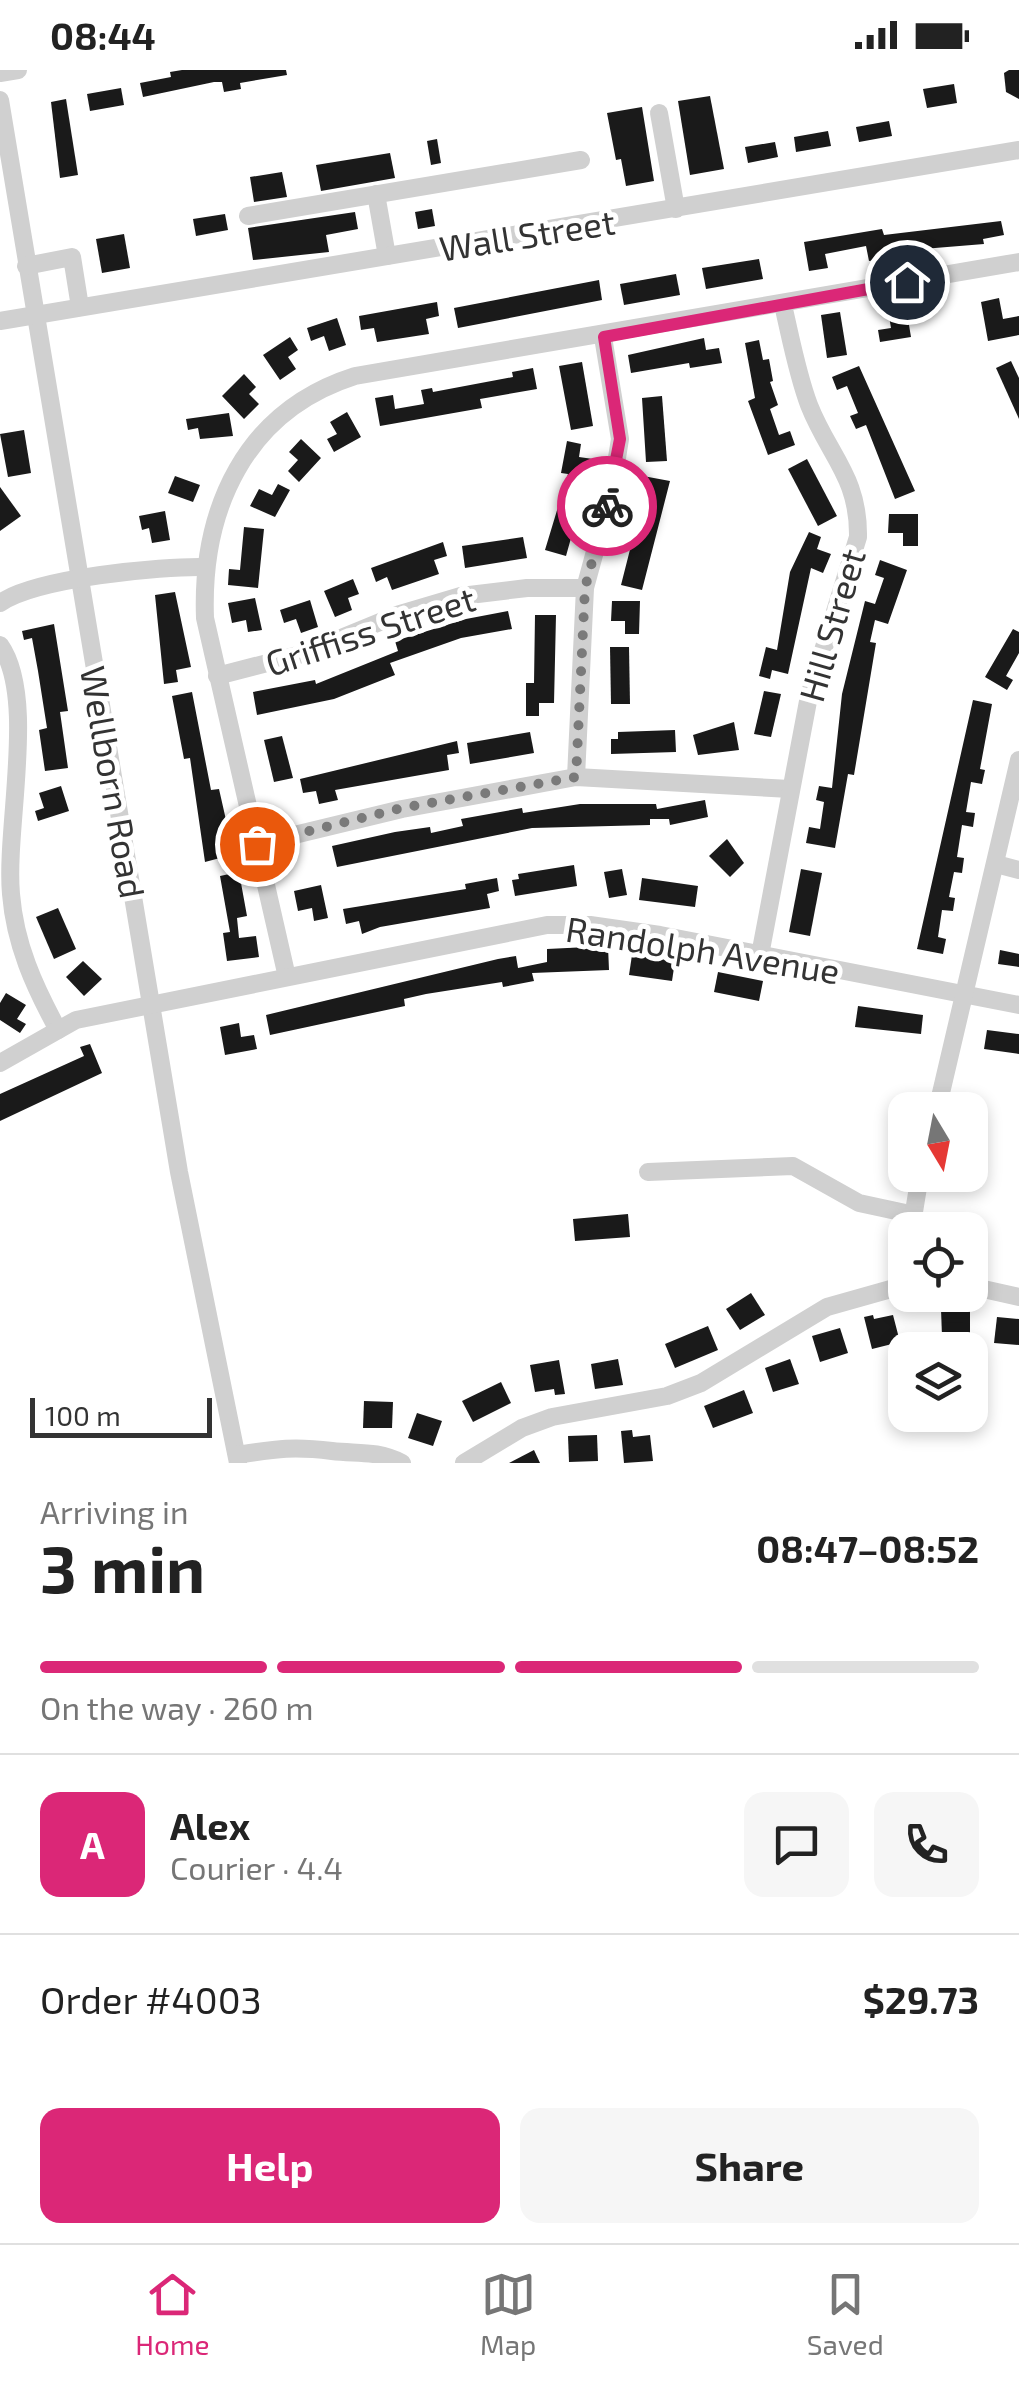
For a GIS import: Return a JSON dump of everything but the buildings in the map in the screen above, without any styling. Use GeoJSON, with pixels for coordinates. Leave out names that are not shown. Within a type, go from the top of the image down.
{"type":"FeatureCollection","features":[{"type":"Feature","properties":{"kind":"street"},"geometry":{"type":"LineString","coordinates":[[0,73],[18,70]]}},
{"type":"Feature","properties":{"kind":"street","name":"Wellborn Road"},"geometry":{"type":"LineString","coordinates":[[0,100],[151,1006],[237,1459]]}},
{"type":"Feature","properties":{"kind":"street"},"geometry":{"type":"LineString","coordinates":[[658,113],[676,209]]}},
{"type":"Feature","properties":{"kind":"street","name":"Wall Street"},"geometry":{"type":"LineString","coordinates":[[0,322],[1019,150]]}},
{"type":"Feature","properties":{"kind":"street"},"geometry":{"type":"LineString","coordinates":[[248,216],[581,160]]}},
{"type":"Feature","properties":{"kind":"street"},"geometry":{"type":"LineString","coordinates":[[376,194],[387,256]]}},
{"type":"Feature","properties":{"kind":"street"},"geometry":{"type":"LineString","coordinates":[[26,266],[72,258],[80,307]]}},
{"type":"Feature","properties":{"kind":"street"},"geometry":{"type":"LineString","coordinates":[[287,978],[206,618],[205,567],[215,514],[238,465],[262,437],[322,389],[374,373],[604,337],[1019,262]]}},
{"type":"Feature","properties":{"kind":"street","name":"Hill Street"},"geometry":{"type":"LineString","coordinates":[[760,955],[790,789],[827,627],[858,536],[858,509],[850,479],[810,408],[784,305]]}},
{"type":"Feature","properties":{"kind":"street"},"geometry":{"type":"LineString","coordinates":[[576,777],[585,588],[612,489],[620,439],[604,337]]}},
{"type":"Feature","properties":{"kind":"street"},"geometry":{"type":"LineString","coordinates":[[0,603],[14,594],[80,581],[161,567],[205,567]]}},
{"type":"Feature","properties":{"kind":"street","name":"Griffiss Street"},"geometry":{"type":"LineString","coordinates":[[217,676],[302,654],[397,615],[461,596],[527,588],[585,588]]}},
{"type":"Feature","properties":{"kind":"street"},"geometry":{"type":"LineString","coordinates":[[0,645],[12,668],[18,700],[10,870],[13,914],[30,975],[58,1030]]}},
{"type":"Feature","properties":{"kind":"street"},"geometry":{"type":"LineString","coordinates":[[941,1092],[1019,760]]}},
{"type":"Feature","properties":{"kind":"street"},"geometry":{"type":"LineString","coordinates":[[257,844],[402,808],[576,777],[790,789]]}},
{"type":"Feature","properties":{"kind":"street"},"geometry":{"type":"LineString","coordinates":[[996,864],[1019,870]]}},
{"type":"Feature","properties":{"kind":"street","name":"Randolph Avenue"},"geometry":{"type":"LineString","coordinates":[[0,1064],[58,1030],[88,1018],[547,925],[590,925],[1019,1005]]}},
{"type":"Feature","properties":{"kind":"street"},"geometry":{"type":"LineString","coordinates":[[648,1172],[794,1166],[859,1203],[888,1214]]}},
{"type":"Feature","properties":{"kind":"street"},"geometry":{"type":"LineString","coordinates":[[464,1463],[522,1428],[552,1417],[628,1406],[701,1383],[827,1307],[888,1289]]}},
{"type":"Feature","properties":{"kind":"street"},"geometry":{"type":"LineString","coordinates":[[988,1290],[1019,1297]]}},
{"type":"Feature","properties":{"kind":"street"},"geometry":{"type":"LineString","coordinates":[[237,1459],[305,1445],[333,1451],[369,1450],[402,1463]]}},
{"type":"Feature","properties":{"kind":"street"},"geometry":{"type":"LineString","coordinates":[[313,1463],[333,1451]]}},
{"type":"Feature","properties":{"kind":"way so far"},"geometry":{"type":"LineString","coordinates":[[257,844],[402,808],[576,777],[582,612],[589,563],[607,506]]}},
{"type":"Feature","properties":{"kind":"route"},"geometry":{"type":"LineString","coordinates":[[607,506],[620,439],[604,337],[907,282]]}}]}
